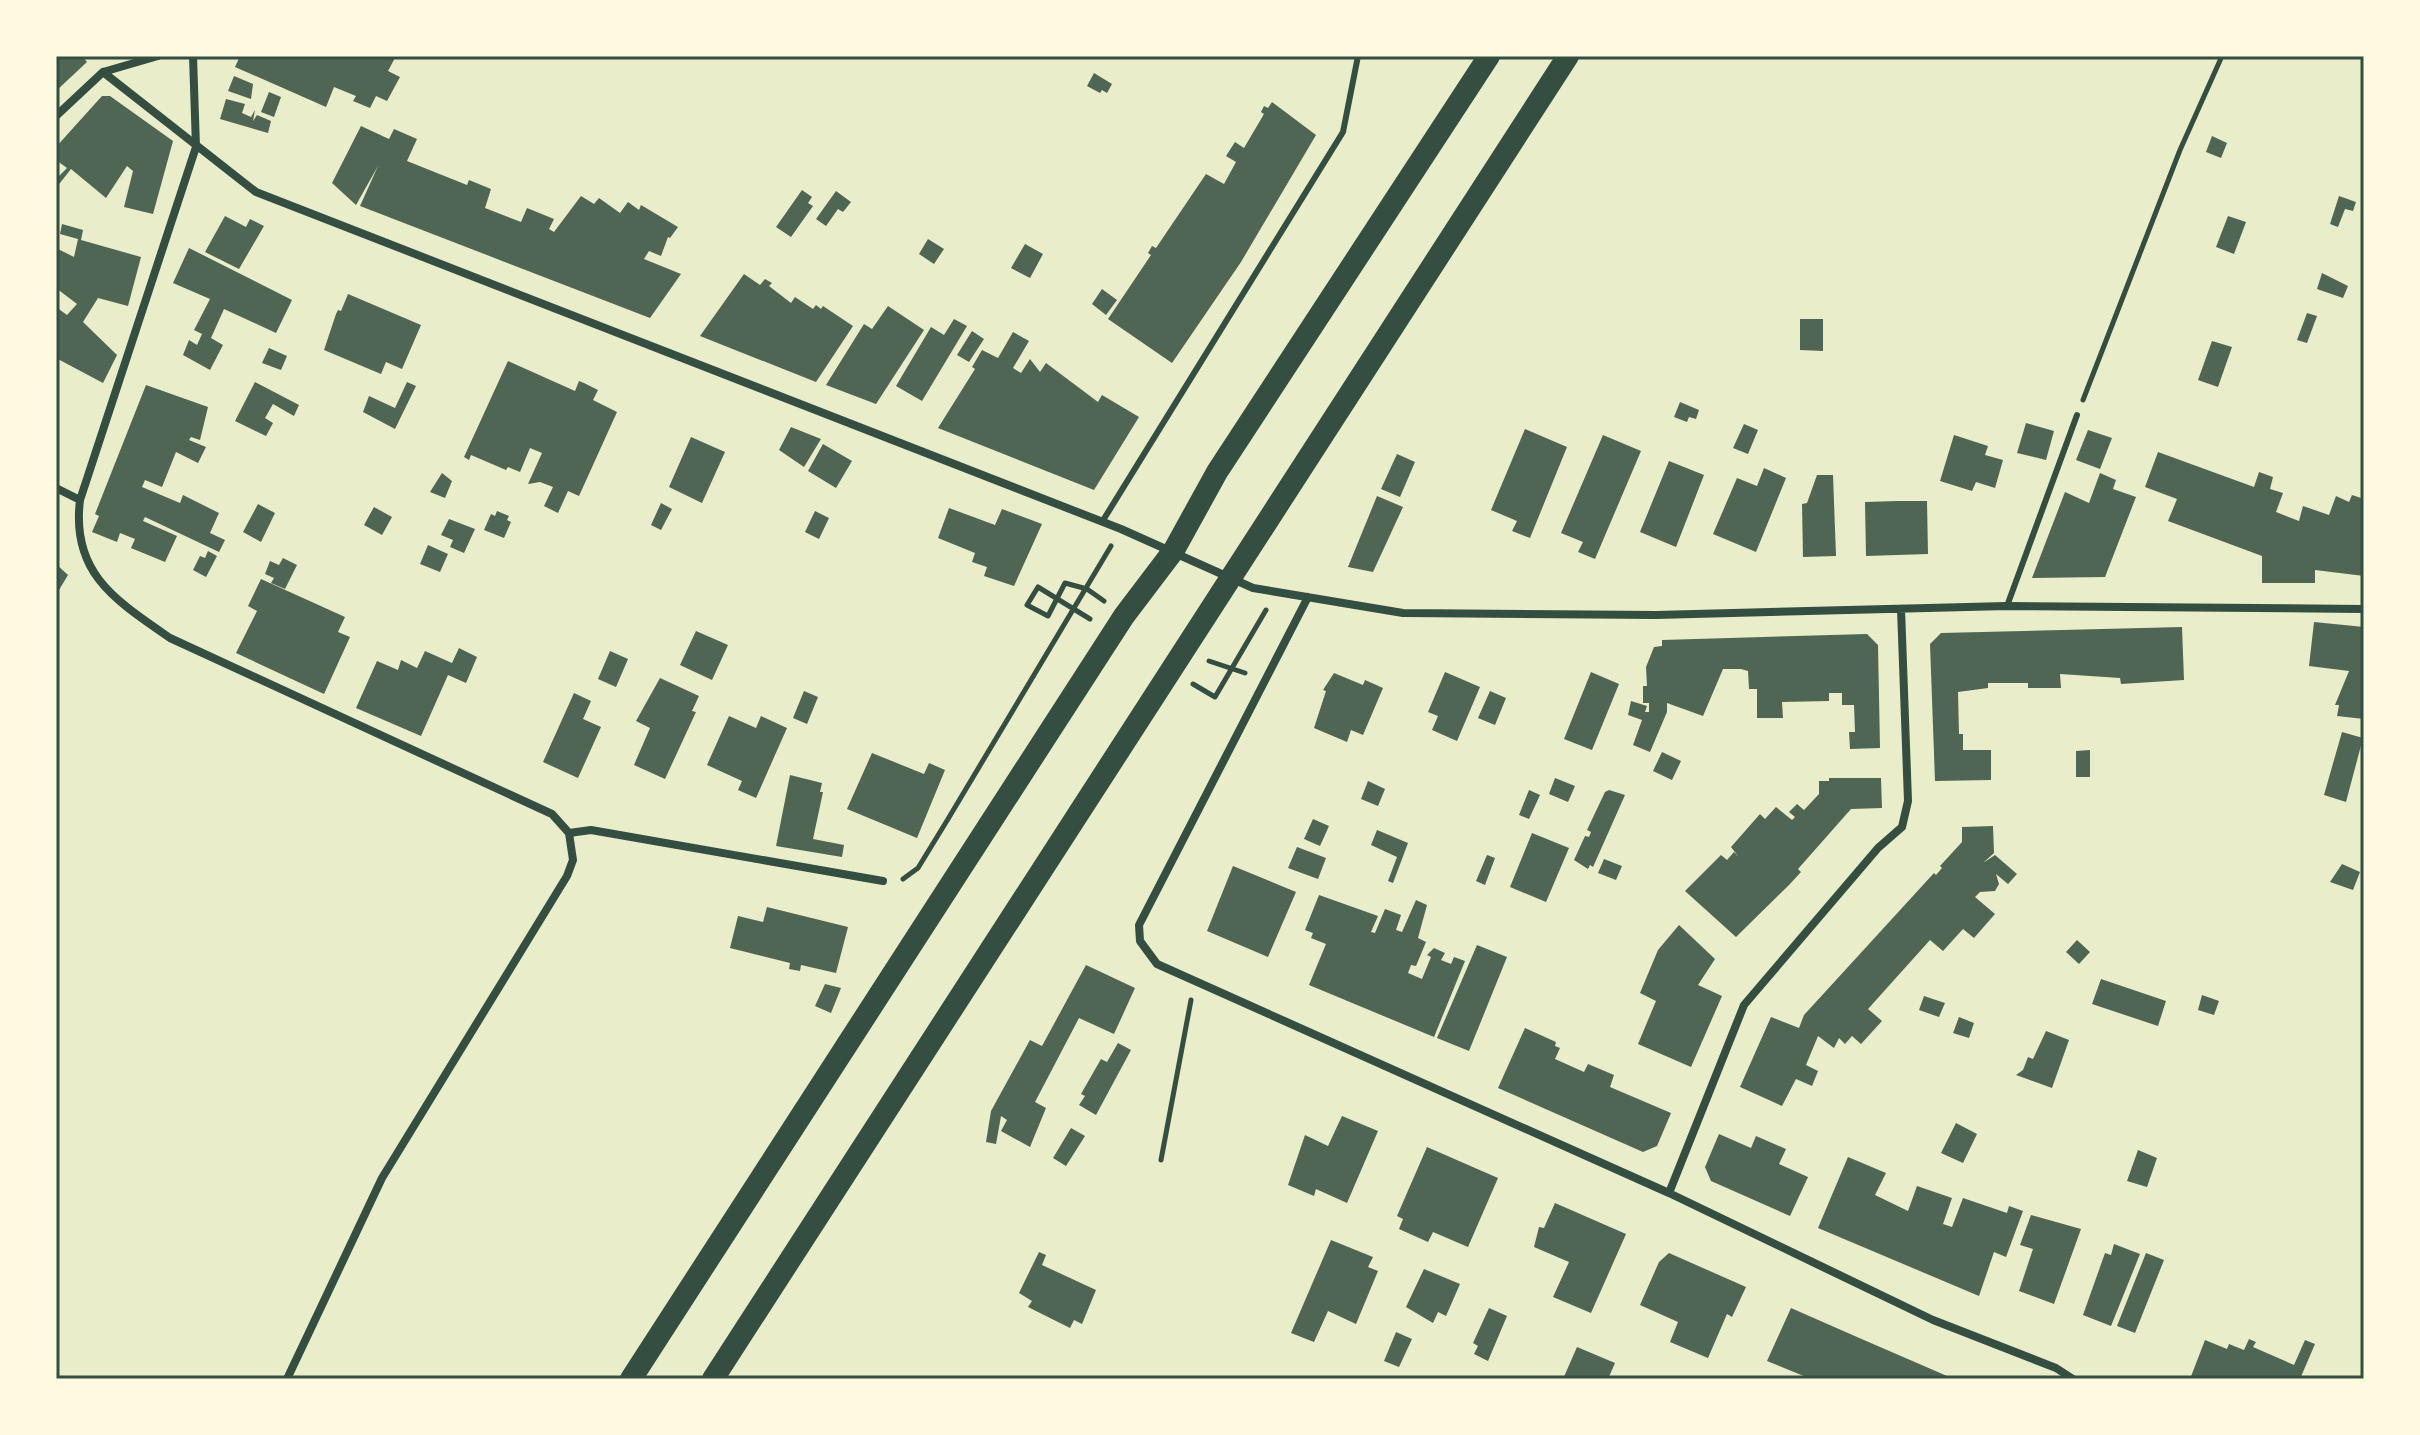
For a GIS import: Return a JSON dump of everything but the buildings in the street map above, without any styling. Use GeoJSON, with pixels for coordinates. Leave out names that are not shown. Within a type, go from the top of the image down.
{"type":"FeatureCollection","features":[{"type":"Feature","properties":{"kind":"highway"},"geometry":{"type":"LineString","coordinates":[[631,1379],[1124,616],[1174,550],[1217,472],[1489,56]]}},
{"type":"Feature","properties":{"kind":"highway"},"geometry":{"type":"LineString","coordinates":[[713,1379],[1568,56]]}},
{"type":"Feature","properties":{"kind":"street"},"geometry":{"type":"LineString","coordinates":[[56,116],[103,72],[158,56]]}},
{"type":"Feature","properties":{"kind":"street"},"geometry":{"type":"LineString","coordinates":[[193,56],[196,147],[80,500],[76,529],[84,559],[135,614],[170,638],[552,814],[569,833],[573,860],[567,876],[382,1178],[287,1379]]}},
{"type":"Feature","properties":{"kind":"street"},"geometry":{"type":"LineString","coordinates":[[103,72],[256,192],[1174,550],[1253,588],[1403,613],[1656,615],[2007,606],[2364,609]]}},
{"type":"Feature","properties":{"kind":"street"},"geometry":{"type":"LineString","coordinates":[[56,488],[80,500]]}},
{"type":"Feature","properties":{"kind":"street"},"geometry":{"type":"LineString","coordinates":[[1308,597],[1139,925],[1140,941],[1157,964],[1669,1193],[1933,1320],[2056,1368],[2073,1379]]}},
{"type":"Feature","properties":{"kind":"street"},"geometry":{"type":"LineString","coordinates":[[1669,1193],[1744,1005],[1878,848],[1902,827],[1908,801],[1901,609]]}},
{"type":"Feature","properties":{"kind":"street"},"geometry":{"type":"LineString","coordinates":[[569,833],[591,830],[883,881]]}},
{"type":"Feature","properties":{"kind":"lane"},"geometry":{"type":"LineString","coordinates":[[1102,522],[1343,132],[1358,56]]}},
{"type":"Feature","properties":{"kind":"lane"},"geometry":{"type":"LineString","coordinates":[[2007,606],[2077,415]]}},
{"type":"Feature","properties":{"kind":"path"},"geometry":{"type":"LineString","coordinates":[[2077,415],[2180,150],[2222,56]]}},
{"type":"Feature","properties":{"kind":"path"},"geometry":{"type":"LineString","coordinates":[[883,881],[907,878],[918,868],[1121,529]]}},
{"type":"Feature","properties":{"kind":"path"},"geometry":{"type":"LineString","coordinates":[[1038,587],[1027,605],[1048,616],[1065,583],[1087,589]]}},
{"type":"Feature","properties":{"kind":"path"},"geometry":{"type":"LineString","coordinates":[[1215,697],[1276,592]]}},
{"type":"Feature","properties":{"kind":"path"},"geometry":{"type":"LineString","coordinates":[[1161,1160],[1194,982]]}}]}
